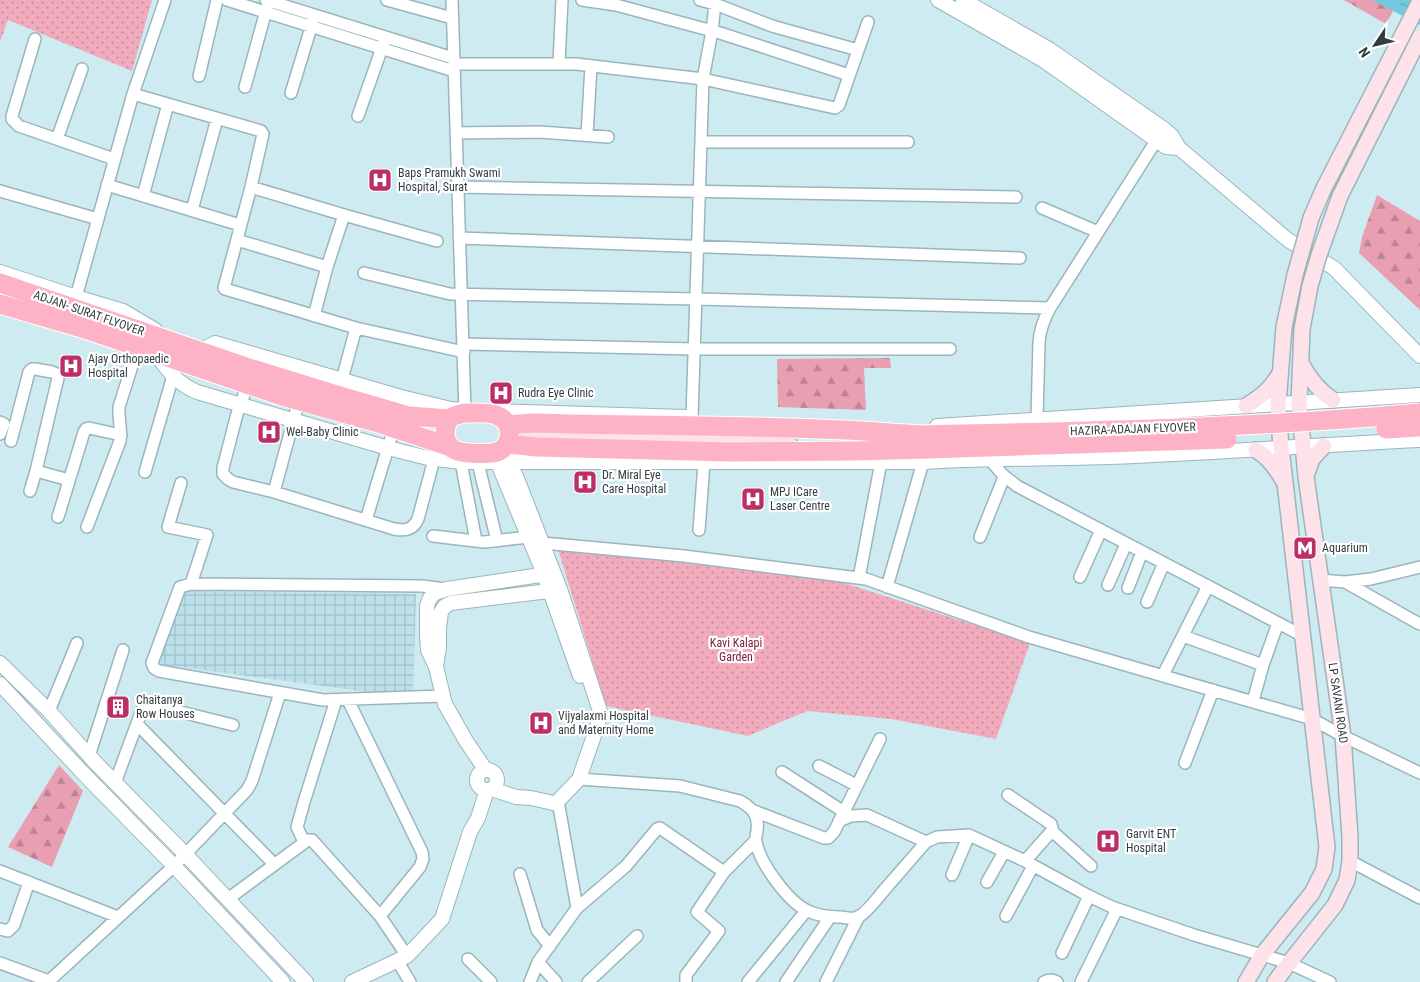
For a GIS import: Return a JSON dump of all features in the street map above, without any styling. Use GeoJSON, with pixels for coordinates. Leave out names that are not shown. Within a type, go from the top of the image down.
{"type":"FeatureCollection","features":[{"type":"Feature","properties":{"kind":"highway","name":"ADJAN- SURAT FLYOVER"},"geometry":{"type":"LineString","coordinates":[[0,284],[246,367],[340,387],[397,412]]}},
{"type":"Feature","properties":{"kind":"highway"},"geometry":{"type":"LineString","coordinates":[[0,304],[146,349],[299,400],[397,412],[409,416],[496,415],[511,424],[509,436],[500,454]]}},
{"type":"Feature","properties":{"kind":"highway","name":"HAZIRA-ADAJAN FLYOVER"},"geometry":{"type":"LineString","coordinates":[[397,412],[446,453],[455,450],[500,454],[537,447],[729,452],[849,452],[1199,441],[1420,427]]}},
{"type":"Feature","properties":{"kind":"highway","name":"HAZIRA-ADAJAN FLYOVER"},"geometry":{"type":"LineString","coordinates":[[511,424],[845,430],[883,434],[924,449],[1420,413]]}},
{"type":"Feature","properties":{"kind":"highway"},"geometry":{"type":"LineString","coordinates":[[446,453],[446,426],[460,414]]}},
{"type":"Feature","properties":{"kind":"main road"},"geometry":{"type":"LineString","coordinates":[[1246,982],[1262,955],[1312,893],[1324,869],[1327,847],[1281,448],[1278,404],[1284,327],[1295,275],[1312,218],[1324,188],[1420,1]]}},
{"type":"Feature","properties":{"kind":"main road","name":"LP SAVANI ROAD"},"geometry":{"type":"LineString","coordinates":[[1276,982],[1335,905],[1347,880],[1350,860],[1343,736],[1303,447],[1299,402],[1302,329],[1310,286],[1340,196],[1420,37]]}},
{"type":"Feature","properties":{"kind":"main road"},"geometry":{"type":"LineString","coordinates":[[1300,363],[1322,392],[1333,400]]}},
{"type":"Feature","properties":{"kind":"main road"},"geometry":{"type":"LineString","coordinates":[[1246,406],[1268,390],[1280,372]]}},
{"type":"Feature","properties":{"kind":"main road"},"geometry":{"type":"LineString","coordinates":[[1306,478],[1312,459],[1324,446]]}},
{"type":"Feature","properties":{"kind":"main road"},"geometry":{"type":"LineString","coordinates":[[1256,450],[1271,462],[1286,486]]}},
{"type":"Feature","properties":{"kind":"street"},"geometry":{"type":"LineString","coordinates":[[76,297],[133,94],[165,0]]}},
{"type":"Feature","properties":{"kind":"street"},"geometry":{"type":"LineString","coordinates":[[199,76],[217,0]]}},
{"type":"Feature","properties":{"kind":"street"},"geometry":{"type":"LineString","coordinates":[[227,0],[311,27],[383,43],[454,64],[559,64],[591,66],[703,79],[835,108],[839,105],[868,22]]}},
{"type":"Feature","properties":{"kind":"street"},"geometry":{"type":"LineString","coordinates":[[245,87],[267,0],[294,4],[315,15],[383,43]]}},
{"type":"Feature","properties":{"kind":"street"},"geometry":{"type":"LineString","coordinates":[[387,0],[452,18]]}},
{"type":"Feature","properties":{"kind":"street"},"geometry":{"type":"LineString","coordinates":[[452,0],[464,348],[460,414],[692,417],[922,427],[1420,395]]}},
{"type":"Feature","properties":{"kind":"street"},"geometry":{"type":"LineString","coordinates":[[559,64],[562,0]]}},
{"type":"Feature","properties":{"kind":"street"},"geometry":{"type":"LineString","coordinates":[[582,0],[616,5],[712,32],[849,75]]}},
{"type":"Feature","properties":{"kind":"street"},"geometry":{"type":"LineString","coordinates":[[700,0],[772,26],[858,50]]}},
{"type":"Feature","properties":{"kind":"street"},"geometry":{"type":"LineString","coordinates":[[938,0],[1043,60],[1156,141],[1166,147],[1179,148]]}},
{"type":"Feature","properties":{"kind":"street"},"geometry":{"type":"LineString","coordinates":[[963,0],[1049,49],[1164,129],[1172,136],[1179,148],[1288,240],[1334,268],[1420,356]]}},
{"type":"Feature","properties":{"kind":"street"},"geometry":{"type":"LineString","coordinates":[[692,417],[703,79],[715,4]]}},
{"type":"Feature","properties":{"kind":"street"},"geometry":{"type":"LineString","coordinates":[[291,93],[315,15]]}},
{"type":"Feature","properties":{"kind":"street"},"geometry":{"type":"LineString","coordinates":[[35,39],[12,119],[19,126],[114,159]]}},
{"type":"Feature","properties":{"kind":"street"},"geometry":{"type":"LineString","coordinates":[[358,116],[383,43]]}},
{"type":"Feature","properties":{"kind":"street"},"geometry":{"type":"LineString","coordinates":[[587,135],[591,66]]}},
{"type":"Feature","properties":{"kind":"street"},"geometry":{"type":"LineString","coordinates":[[57,139],[82,69]]}},
{"type":"Feature","properties":{"kind":"street"},"geometry":{"type":"LineString","coordinates":[[133,94],[261,131],[263,134],[225,289],[356,328],[464,348],[694,350],[950,349]]}},
{"type":"Feature","properties":{"kind":"street"},"geometry":{"type":"LineString","coordinates":[[144,196],[168,104]]}},
{"type":"Feature","properties":{"kind":"street"},"geometry":{"type":"LineString","coordinates":[[192,210],[217,119]]}},
{"type":"Feature","properties":{"kind":"street"},"geometry":{"type":"LineString","coordinates":[[1037,420],[1039,332],[1043,322],[1050,308],[1164,129]]}},
{"type":"Feature","properties":{"kind":"street"},"geometry":{"type":"LineString","coordinates":[[456,133],[540,132],[608,137]]}},
{"type":"Feature","properties":{"kind":"street"},"geometry":{"type":"LineString","coordinates":[[701,142],[908,142]]}},
{"type":"Feature","properties":{"kind":"street"},"geometry":{"type":"LineString","coordinates":[[108,184],[240,225]]}},
{"type":"Feature","properties":{"kind":"street"},"geometry":{"type":"LineString","coordinates":[[251,187],[437,241]]}},
{"type":"Feature","properties":{"kind":"street"},"geometry":{"type":"LineString","coordinates":[[457,188],[1016,197]]}},
{"type":"Feature","properties":{"kind":"street"},"geometry":{"type":"LineString","coordinates":[[0,191],[98,218]]}},
{"type":"Feature","properties":{"kind":"street"},"geometry":{"type":"LineString","coordinates":[[1042,208],[1098,232]]}},
{"type":"Feature","properties":{"kind":"street"},"geometry":{"type":"LineString","coordinates":[[314,316],[344,215]]}},
{"type":"Feature","properties":{"kind":"street"},"geometry":{"type":"LineString","coordinates":[[459,238],[1020,258]]}},
{"type":"Feature","properties":{"kind":"street"},"geometry":{"type":"LineString","coordinates":[[237,240],[328,267]]}},
{"type":"Feature","properties":{"kind":"street"},"geometry":{"type":"LineString","coordinates":[[0,272],[123,311],[178,343]]}},
{"type":"Feature","properties":{"kind":"street"},"geometry":{"type":"LineString","coordinates":[[364,273],[461,295],[1050,308]]}},
{"type":"Feature","properties":{"kind":"street"},"geometry":{"type":"LineString","coordinates":[[340,387],[356,328]]}},
{"type":"Feature","properties":{"kind":"street"},"geometry":{"type":"LineString","coordinates":[[87,527],[121,435],[119,407],[146,349],[185,387],[197,392],[388,448],[446,453]]}},
{"type":"Feature","properties":{"kind":"street"},"geometry":{"type":"LineString","coordinates":[[12,441],[29,372],[35,368],[57,374],[58,378],[30,491]]}},
{"type":"Feature","properties":{"kind":"street"},"geometry":{"type":"LineString","coordinates":[[145,472],[173,376]]}},
{"type":"Feature","properties":{"kind":"street"},"geometry":{"type":"LineString","coordinates":[[248,384],[237,414],[222,474],[233,482],[274,492],[401,530],[407,530],[415,525],[418,520],[446,453]]}},
{"type":"Feature","properties":{"kind":"street"},"geometry":{"type":"LineString","coordinates":[[274,492],[299,400]]}},
{"type":"Feature","properties":{"kind":"street"},"geometry":{"type":"LineString","coordinates":[[366,520],[397,412]]}},
{"type":"Feature","properties":{"kind":"street"},"geometry":{"type":"LineString","coordinates":[[0,422],[4,424],[0,434]]}},
{"type":"Feature","properties":{"kind":"street"},"geometry":{"type":"LineString","coordinates":[[58,517],[86,429],[121,435]]}},
{"type":"Feature","properties":{"kind":"street"},"geometry":{"type":"LineString","coordinates":[[500,454],[704,463],[881,462],[924,449],[990,460],[1051,459],[1256,450],[1420,440]]}},
{"type":"Feature","properties":{"kind":"street"},"geometry":{"type":"LineString","coordinates":[[887,587],[924,449]]}},
{"type":"Feature","properties":{"kind":"street"},"geometry":{"type":"LineString","coordinates":[[446,453],[476,541]]}},
{"type":"Feature","properties":{"kind":"street"},"geometry":{"type":"LineString","coordinates":[[500,454],[529,537],[549,574],[600,710],[598,724],[579,779],[558,801],[552,803],[516,797],[477,782],[477,775],[485,769],[453,721],[445,704],[436,668],[428,650],[427,635],[427,606],[430,598],[435,593],[445,589],[549,574]]}},
{"type":"Feature","properties":{"kind":"street"},"geometry":{"type":"LineString","coordinates":[[498,541],[500,454]]}},
{"type":"Feature","properties":{"kind":"street"},"geometry":{"type":"LineString","coordinates":[[500,454],[516,476],[543,543],[549,574]]}},
{"type":"Feature","properties":{"kind":"street"},"geometry":{"type":"LineString","coordinates":[[990,460],[1004,476],[1017,486],[1303,636]]}},
{"type":"Feature","properties":{"kind":"street"},"geometry":{"type":"LineString","coordinates":[[860,578],[881,462]]}},
{"type":"Feature","properties":{"kind":"street"},"geometry":{"type":"LineString","coordinates":[[699,530],[704,463]]}},
{"type":"Feature","properties":{"kind":"street"},"geometry":{"type":"LineString","coordinates":[[36,471],[69,480]]}},
{"type":"Feature","properties":{"kind":"street"},"geometry":{"type":"LineString","coordinates":[[980,536],[1004,476]]}},
{"type":"Feature","properties":{"kind":"street"},"geometry":{"type":"LineString","coordinates":[[182,482],[168,527],[207,535],[191,584]]}},
{"type":"Feature","properties":{"kind":"street"},"geometry":{"type":"LineString","coordinates":[[1080,577],[1101,530]]}},
{"type":"Feature","properties":{"kind":"street"},"geometry":{"type":"LineString","coordinates":[[433,536],[476,541],[498,541],[529,537]]}},
{"type":"Feature","properties":{"kind":"street"},"geometry":{"type":"LineString","coordinates":[[543,543],[684,556],[860,578],[1029,637],[1312,719],[1420,773]]}},
{"type":"Feature","properties":{"kind":"street"},"geometry":{"type":"LineString","coordinates":[[1108,585],[1126,544]]}},
{"type":"Feature","properties":{"kind":"street"},"geometry":{"type":"LineString","coordinates":[[1128,588],[1142,552]]}},
{"type":"Feature","properties":{"kind":"street"},"geometry":{"type":"LineString","coordinates":[[1147,602],[1164,563]]}},
{"type":"Feature","properties":{"kind":"street"},"geometry":{"type":"LineString","coordinates":[[1320,580],[1345,582],[1420,567]]}},
{"type":"Feature","properties":{"kind":"street"},"geometry":{"type":"LineString","coordinates":[[1345,582],[1420,624]]}},
{"type":"Feature","properties":{"kind":"street"},"geometry":{"type":"LineString","coordinates":[[442,696],[342,700],[314,699],[159,671],[154,668],[152,663],[179,588],[191,584],[422,586],[445,589]]}},
{"type":"Feature","properties":{"kind":"street"},"geometry":{"type":"LineString","coordinates":[[1163,675],[1208,586]]}},
{"type":"Feature","properties":{"kind":"street"},"geometry":{"type":"LineString","coordinates":[[436,668],[441,612],[445,606],[451,603],[555,590]]}},
{"type":"Feature","properties":{"kind":"street"},"geometry":{"type":"LineString","coordinates":[[1253,701],[1278,623]]}},
{"type":"Feature","properties":{"kind":"street"},"geometry":{"type":"LineString","coordinates":[[1183,636],[1264,665]]}},
{"type":"Feature","properties":{"kind":"street"},"geometry":{"type":"LineString","coordinates":[[49,711],[76,643]]}},
{"type":"Feature","properties":{"kind":"street"},"geometry":{"type":"LineString","coordinates":[[89,756],[123,650]]}},
{"type":"Feature","properties":{"kind":"street"},"geometry":{"type":"LineString","coordinates":[[0,663],[49,711],[89,756],[306,982]]}},
{"type":"Feature","properties":{"kind":"street"},"geometry":{"type":"LineString","coordinates":[[0,686],[283,982]]}},
{"type":"Feature","properties":{"kind":"street"},"geometry":{"type":"LineString","coordinates":[[1185,763],[1213,690]]}},
{"type":"Feature","properties":{"kind":"street"},"geometry":{"type":"LineString","coordinates":[[0,963],[48,982],[186,855],[247,790],[252,781],[280,693]]}},
{"type":"Feature","properties":{"kind":"street"},"geometry":{"type":"LineString","coordinates":[[304,842],[297,827],[342,700]]}},
{"type":"Feature","properties":{"kind":"street"},"geometry":{"type":"LineString","coordinates":[[342,700],[422,852],[423,859],[420,866],[380,916]]}},
{"type":"Feature","properties":{"kind":"street"},"geometry":{"type":"LineString","coordinates":[[115,783],[145,706],[148,705],[233,725]]}},
{"type":"Feature","properties":{"kind":"street"},"geometry":{"type":"LineString","coordinates":[[137,724],[274,864]]}},
{"type":"Feature","properties":{"kind":"street"},"geometry":{"type":"LineString","coordinates":[[579,779],[680,786],[740,802],[754,811],[828,838],[832,836],[880,739]]}},
{"type":"Feature","properties":{"kind":"street"},"geometry":{"type":"LineString","coordinates":[[819,766],[856,786]]}},
{"type":"Feature","properties":{"kind":"street"},"geometry":{"type":"LineString","coordinates":[[782,772],[842,816],[866,815],[926,842]]}},
{"type":"Feature","properties":{"kind":"street"},"geometry":{"type":"LineString","coordinates":[[352,982],[402,958],[442,919],[470,832],[478,818],[489,787]]}},
{"type":"Feature","properties":{"kind":"street"},"geometry":{"type":"LineString","coordinates":[[1008,795],[1051,824],[1054,832],[1091,866]]}},
{"type":"Feature","properties":{"kind":"street"},"geometry":{"type":"LineString","coordinates":[[558,801],[577,908]]}},
{"type":"Feature","properties":{"kind":"street"},"geometry":{"type":"LineString","coordinates":[[754,811],[758,825],[755,841],[762,860],[788,895],[806,910],[821,916],[851,919],[859,916],[876,901],[926,842],[937,837],[969,835],[1117,909],[1194,935],[1289,963],[1330,982]]}},
{"type":"Feature","properties":{"kind":"street"},"geometry":{"type":"LineString","coordinates":[[530,982],[538,962],[577,908],[626,866],[657,829],[660,828],[724,872]]}},
{"type":"Feature","properties":{"kind":"street"},"geometry":{"type":"LineString","coordinates":[[1006,916],[1029,864],[1050,833],[1054,832]]}},
{"type":"Feature","properties":{"kind":"street"},"geometry":{"type":"LineString","coordinates":[[952,875],[969,835]]}},
{"type":"Feature","properties":{"kind":"street"},"geometry":{"type":"LineString","coordinates":[[228,899],[304,842],[312,840],[380,916],[402,958],[410,982]]}},
{"type":"Feature","properties":{"kind":"street"},"geometry":{"type":"LineString","coordinates":[[686,982],[686,975],[719,931],[697,912],[724,872],[755,841]]}},
{"type":"Feature","properties":{"kind":"street"},"geometry":{"type":"LineString","coordinates":[[987,882],[1004,852]]}},
{"type":"Feature","properties":{"kind":"street"},"geometry":{"type":"LineString","coordinates":[[1350,860],[1420,898]]}},
{"type":"Feature","properties":{"kind":"street"},"geometry":{"type":"LineString","coordinates":[[0,871],[118,917]]}},
{"type":"Feature","properties":{"kind":"street"},"geometry":{"type":"LineString","coordinates":[[520,874],[537,930],[550,946]]}},
{"type":"Feature","properties":{"kind":"street"},"geometry":{"type":"LineString","coordinates":[[0,929],[8,930],[14,925],[29,882]]}},
{"type":"Feature","properties":{"kind":"street"},"geometry":{"type":"LineString","coordinates":[[1062,952],[1089,896]]}},
{"type":"Feature","properties":{"kind":"street"},"geometry":{"type":"LineString","coordinates":[[1081,982],[1117,909]]}},
{"type":"Feature","properties":{"kind":"street"},"geometry":{"type":"LineString","coordinates":[[748,982],[806,910]]}},
{"type":"Feature","properties":{"kind":"street"},"geometry":{"type":"LineString","coordinates":[[826,982],[859,916]]}},
{"type":"Feature","properties":{"kind":"street"},"geometry":{"type":"LineString","coordinates":[[786,982],[830,917]]}},
{"type":"Feature","properties":{"kind":"street"},"geometry":{"type":"LineString","coordinates":[[588,982],[637,936]]}},
{"type":"Feature","properties":{"kind":"street"},"geometry":{"type":"LineString","coordinates":[[468,959],[491,982]]}},
{"type":"Feature","properties":{"kind":"street"},"geometry":{"type":"LineString","coordinates":[[538,962],[556,982]]}},
{"type":"Feature","properties":{"kind":"street"},"geometry":{"type":"LineString","coordinates":[[1044,982],[1053,980],[1057,982]]}},
{"type":"Feature","properties":{"kind":"shaded area"},"geometry":{"type":"Polygon","coordinates":[[[180,591],[416,594],[413,698],[150,663],[180,591]]]}},
{"type":"Feature","properties":{"kind":"green space"},"geometry":{"type":"Polygon","coordinates":[[[0,0],[152,0],[132,71],[8,20],[0,42],[0,0]]]}},
{"type":"Feature","properties":{"kind":"green space"},"geometry":{"type":"Polygon","coordinates":[[[1344,0],[1390,0],[1397,4],[1386,24],[1344,0]]]}},
{"type":"Feature","properties":{"kind":"green space"},"geometry":{"type":"Polygon","coordinates":[[[1377,195],[1420,221],[1420,310],[1359,253],[1362,237],[1377,195]]]}},
{"type":"Feature","properties":{"kind":"green space"},"geometry":{"type":"Polygon","coordinates":[[[890,358],[891,368],[864,368],[866,410],[778,407],[777,359],[890,358]]]}},
{"type":"Feature","properties":{"kind":"green space","name":"Kavi Kalapi Garden"},"geometry":{"type":"Polygon","coordinates":[[[558,549],[835,580],[1030,643],[996,739],[891,719],[807,711],[748,736],[606,706],[558,549]]]}},
{"type":"Feature","properties":{"kind":"green space"},"geometry":{"type":"Polygon","coordinates":[[[59,765],[83,791],[52,867],[8,847],[59,765]]]}},
{"type":"Feature","properties":{"kind":"water"},"geometry":{"type":"Polygon","coordinates":[[[1372,0],[1420,0],[1420,25],[1372,0]]]}},
{"type":"Feature","properties":{"kind":"place","name":"Baps Pramukh Swami Hospital, Surat"},"geometry":{"type":"Point","coordinates":[380,180]}},
{"type":"Feature","properties":{"kind":"place","name":"Ajay Orthopaedic Hospital"},"geometry":{"type":"Point","coordinates":[71,366]}},
{"type":"Feature","properties":{"kind":"place","name":"Rudra Eye Clinic"},"geometry":{"type":"Point","coordinates":[501,393]}},
{"type":"Feature","properties":{"kind":"place","name":"Wel-Baby Clinic"},"geometry":{"type":"Point","coordinates":[269,432]}},
{"type":"Feature","properties":{"kind":"place","name":"Dr. Miral Eye Care Hospital"},"geometry":{"type":"Point","coordinates":[585,482]}},
{"type":"Feature","properties":{"kind":"place","name":"MPJ ICare Laser Centre"},"geometry":{"type":"Point","coordinates":[753,499]}},
{"type":"Feature","properties":{"kind":"place","name":"Aquarium"},"geometry":{"type":"Point","coordinates":[1305,548]}},
{"type":"Feature","properties":{"kind":"place","name":"Chaitanya Row Houses"},"geometry":{"type":"Point","coordinates":[118,707]}},
{"type":"Feature","properties":{"kind":"place","name":"Vijyalaxmi Hospital and Maternity Home"},"geometry":{"type":"Point","coordinates":[541,723]}},
{"type":"Feature","properties":{"kind":"place","name":"Garvit ENT Hospital"},"geometry":{"type":"Point","coordinates":[1108,841]}}]}
